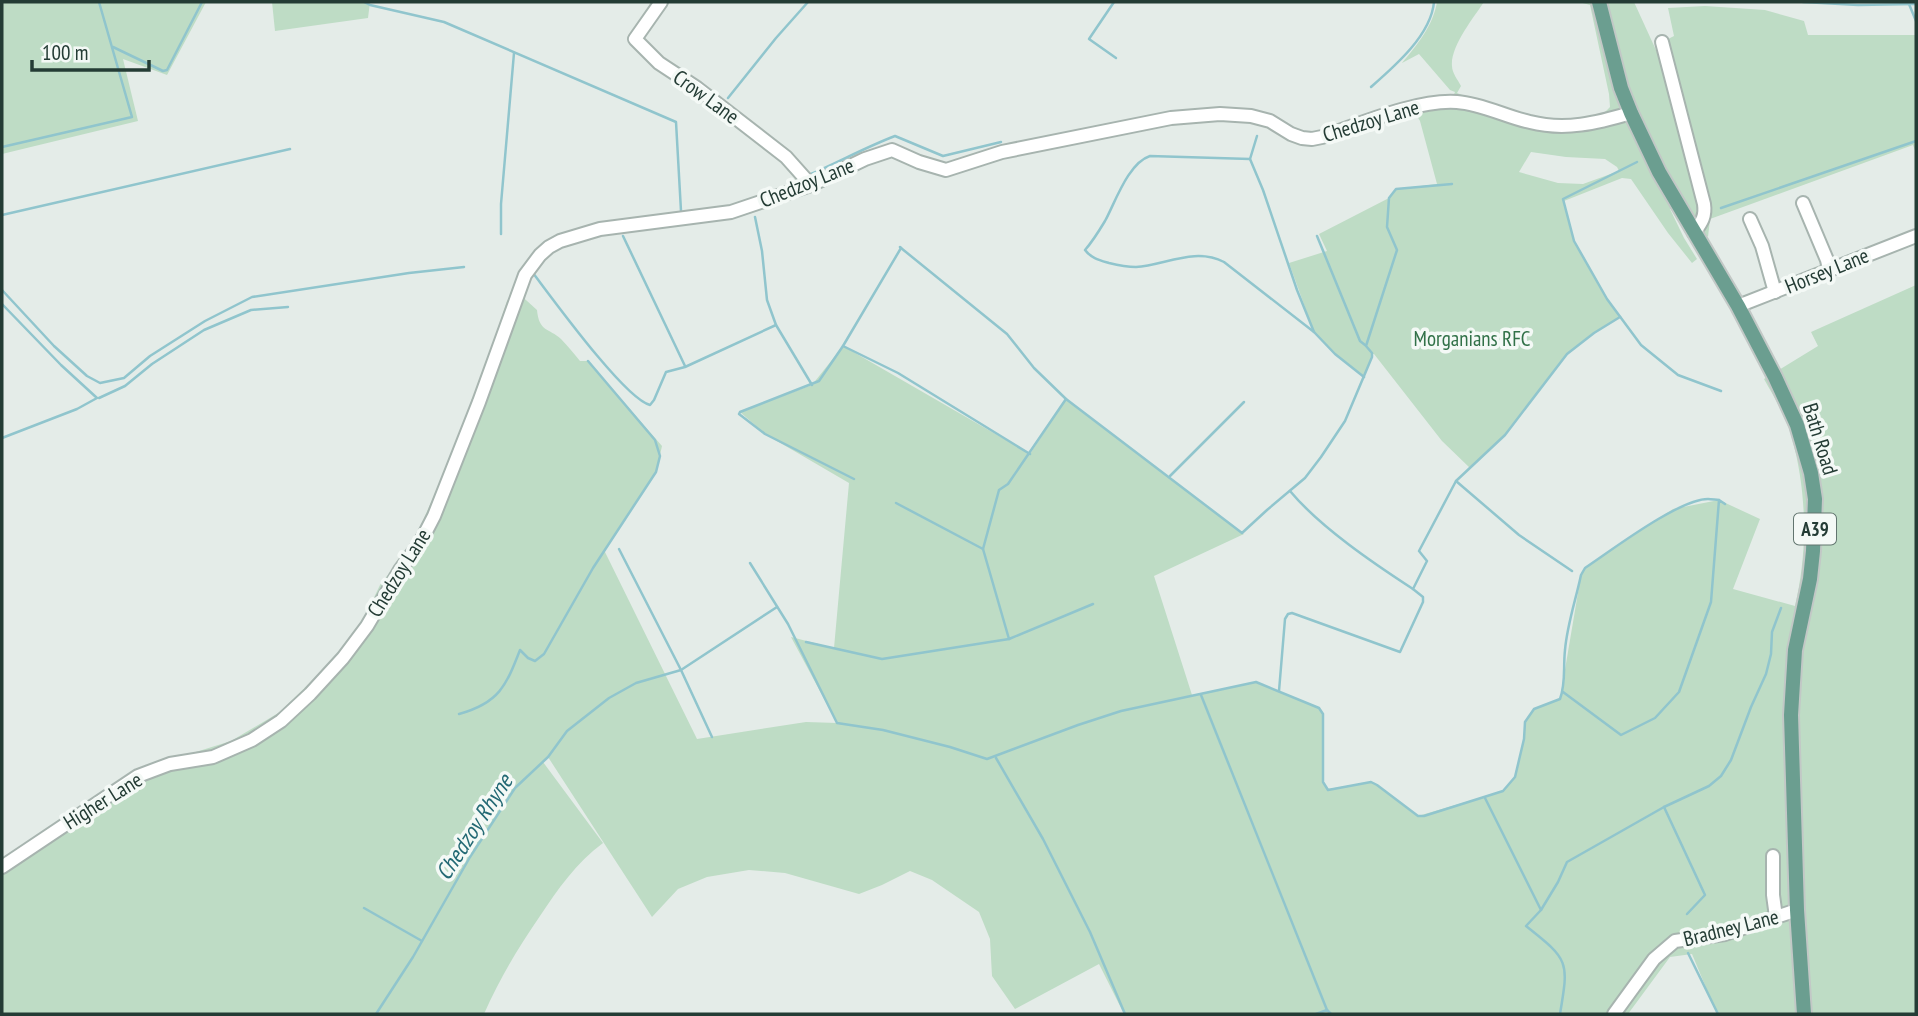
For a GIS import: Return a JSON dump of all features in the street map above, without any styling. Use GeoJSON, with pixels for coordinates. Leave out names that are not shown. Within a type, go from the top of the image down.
{"type":"FeatureCollection","features":[{"type":"Feature","properties":{"kind":"main road","name":"Bath Road"},"geometry":{"type":"LineString","coordinates":[[1599,2],[1631,113],[1659,172],[1738,306],[1776,377],[1797,425],[1808,461],[1815,499],[1815,528],[1810,579],[1795,650],[1791,715],[1797,910],[1804,1014]]}},
{"type":"Feature","properties":{"kind":"street","name":"Crow Lane"},"geometry":{"type":"LineString","coordinates":[[661,2],[635,39],[659,63],[697,88],[786,157],[811,185]]}},
{"type":"Feature","properties":{"kind":"street"},"geometry":{"type":"LineString","coordinates":[[1662,42],[1704,204],[1703,220],[1694,233]]}},
{"type":"Feature","properties":{"kind":"street","name":"Chedzoy Lane"},"geometry":{"type":"LineString","coordinates":[[252,740],[281,721],[343,658],[367,626],[400,569],[420,543],[434,516],[479,402],[524,275],[540,255],[560,241],[600,229],[731,212],[811,185],[865,159],[892,150],[946,170],[1002,152],[1171,118],[1220,114],[1251,116],[1270,121],[1291,134],[1311,139],[1426,103],[1468,104],[1530,123],[1553,126],[1587,125],[1631,113]]}},
{"type":"Feature","properties":{"kind":"street"},"geometry":{"type":"LineString","coordinates":[[1802,203],[1829,270]]}},
{"type":"Feature","properties":{"kind":"street"},"geometry":{"type":"LineString","coordinates":[[1750,219],[1762,247],[1763,265],[1775,292]]}},
{"type":"Feature","properties":{"kind":"street","name":"Horsey Lane"},"geometry":{"type":"LineString","coordinates":[[1738,306],[1916,236]]}},
{"type":"Feature","properties":{"kind":"street","name":"Higher Lane"},"geometry":{"type":"LineString","coordinates":[[2,867],[138,776],[170,764],[212,757],[252,740]]}},
{"type":"Feature","properties":{"kind":"street"},"geometry":{"type":"LineString","coordinates":[[1773,856],[1776,917]]}},
{"type":"Feature","properties":{"kind":"street","name":"Bradney Lane"},"geometry":{"type":"LineString","coordinates":[[1614,1014],[1654,959],[1675,941],[1725,934],[1797,910]]}},
{"type":"Feature","properties":{"kind":"green space"},"geometry":{"type":"Polygon","coordinates":[[[2,2],[206,2],[167,75],[123,59],[138,121],[2,154],[2,2]]]}},
{"type":"Feature","properties":{"kind":"green space"},"geometry":{"type":"Polygon","coordinates":[[[272,2],[370,2],[368,18],[275,31],[272,2]]]}},
{"type":"Feature","properties":{"kind":"green space","name":"Morganians RFC"},"geometry":{"type":"Polygon","coordinates":[[[1437,2],[1484,2],[1464,32],[1452,58],[1452,69],[1461,86],[1457,93],[1537,117],[1570,121],[1599,116],[1610,107],[1590,5],[1579,2],[1607,7],[1607,2],[1634,2],[1666,72],[1662,42],[1674,36],[1668,8],[1705,6],[1765,10],[1804,21],[1808,35],[1916,35],[1916,153],[1913,145],[1710,219],[1708,237],[1685,210],[1670,209],[1697,259],[1692,263],[1631,179],[1622,178],[1564,201],[1574,241],[1620,317],[1567,354],[1505,435],[1470,468],[1442,441],[1374,354],[1364,377],[1335,354],[1314,332],[1289,263],[1327,251],[1319,234],[1389,198],[1396,189],[1437,184],[1420,121],[1417,116],[1408,115],[1421,110],[1448,108],[1455,92],[1450,90],[1419,54],[1402,63],[1424,35],[1437,2]],[[1531,152],[1519,172],[1558,183],[1583,184],[1619,171],[1605,159],[1531,152]]]}},
{"type":"Feature","properties":{"kind":"green space"},"geometry":{"type":"Polygon","coordinates":[[[1916,285],[1916,1014],[1717,1014],[1692,954],[1670,957],[1628,1014],[1124,1014],[1099,964],[1015,1009],[992,976],[990,939],[979,912],[932,880],[910,871],[859,894],[785,873],[749,870],[707,877],[678,889],[652,917],[548,757],[543,762],[603,843],[576,868],[554,896],[524,940],[484,1014],[2,1014],[2,865],[135,771],[231,741],[280,712],[328,665],[358,631],[380,585],[414,541],[477,392],[507,301],[516,291],[537,310],[542,326],[561,339],[580,361],[588,361],[662,446],[656,472],[604,550],[697,739],[806,722],[837,723],[791,637],[834,648],[849,483],[765,434],[740,412],[812,385],[843,346],[1030,454],[1066,399],[1244,534],[1154,576],[1192,695],[1256,682],[1319,708],[1323,714],[1323,781],[1328,789],[1371,782],[1418,816],[1503,791],[1515,777],[1525,722],[1534,709],[1560,699],[1581,575],[1585,568],[1673,509],[1719,500],[1760,519],[1733,589],[1795,606],[1804,543],[1801,480],[1790,430],[1764,379],[1818,346],[1811,332],[1916,285]]]}},
{"type":"Feature","properties":{"kind":"waterway"},"geometry":{"type":"LineString","coordinates":[[2,147],[132,117],[99,2]]}},
{"type":"Feature","properties":{"kind":"waterway"},"geometry":{"type":"LineString","coordinates":[[113,47],[163,71],[167,70],[202,2]]}},
{"type":"Feature","properties":{"kind":"waterway"},"geometry":{"type":"LineString","coordinates":[[364,2],[444,22],[676,122],[681,211]]}},
{"type":"Feature","properties":{"kind":"waterway"},"geometry":{"type":"LineString","coordinates":[[728,98],[808,2]]}},
{"type":"Feature","properties":{"kind":"waterway"},"geometry":{"type":"LineString","coordinates":[[1114,2],[1089,39],[1116,58]]}},
{"type":"Feature","properties":{"kind":"waterway"},"geometry":{"type":"LineString","coordinates":[[1371,87],[1401,60],[1419,38],[1434,2]]}},
{"type":"Feature","properties":{"kind":"waterway"},"geometry":{"type":"LineString","coordinates":[[1803,2],[1916,4]]}},
{"type":"Feature","properties":{"kind":"waterway"},"geometry":{"type":"LineString","coordinates":[[1909,4],[1916,21]]}},
{"type":"Feature","properties":{"kind":"waterway"},"geometry":{"type":"LineString","coordinates":[[501,234],[501,204],[514,53]]}},
{"type":"Feature","properties":{"kind":"waterway"},"geometry":{"type":"LineString","coordinates":[[811,174],[895,136],[943,156],[1001,142]]}},
{"type":"Feature","properties":{"kind":"waterway"},"geometry":{"type":"LineString","coordinates":[[1257,136],[1250,159],[1314,332],[1335,354],[1364,377]]}},
{"type":"Feature","properties":{"kind":"waterway"},"geometry":{"type":"LineString","coordinates":[[1721,208],[1916,141]]}},
{"type":"Feature","properties":{"kind":"waterway"},"geometry":{"type":"LineString","coordinates":[[2,215],[290,149]]}},
{"type":"Feature","properties":{"kind":"waterway"},"geometry":{"type":"LineString","coordinates":[[1250,159],[1150,156],[1142,160],[1129,175],[1105,221],[1085,250],[1099,260],[1133,267],[1191,256],[1213,258],[1224,262],[1314,332]]}},
{"type":"Feature","properties":{"kind":"waterway"},"geometry":{"type":"LineString","coordinates":[[1637,162],[1563,199],[1574,241],[1607,299],[1641,345],[1678,375],[1721,391]]}},
{"type":"Feature","properties":{"kind":"waterway"},"geometry":{"type":"LineString","coordinates":[[901,248],[1007,334],[1034,368],[1066,399],[1242,533],[1305,478],[1345,421],[1372,357],[1366,346],[1397,250],[1387,227],[1389,198],[1396,189],[1452,184]]}},
{"type":"Feature","properties":{"kind":"waterway"},"geometry":{"type":"LineString","coordinates":[[755,217],[767,300],[776,325],[812,385]]}},
{"type":"Feature","properties":{"kind":"waterway"},"geometry":{"type":"LineString","coordinates":[[623,236],[685,366]]}},
{"type":"Feature","properties":{"kind":"waterway"},"geometry":{"type":"LineString","coordinates":[[1317,236],[1360,341],[1365,345]]}},
{"type":"Feature","properties":{"kind":"waterway"},"geometry":{"type":"LineString","coordinates":[[854,479],[765,434],[739,414],[819,381],[843,346],[900,247]]}},
{"type":"Feature","properties":{"kind":"waterway"},"geometry":{"type":"LineString","coordinates":[[2,290],[54,346],[87,376],[100,383],[124,378],[150,356],[205,321],[252,297],[464,267]]}},
{"type":"Feature","properties":{"kind":"waterway"},"geometry":{"type":"LineString","coordinates":[[533,273],[607,367],[639,399],[650,405],[666,372],[685,367],[776,325]]}},
{"type":"Feature","properties":{"kind":"waterway"},"geometry":{"type":"LineString","coordinates":[[2,304],[97,398],[77,409],[2,438]]}},
{"type":"Feature","properties":{"kind":"waterway"},"geometry":{"type":"LineString","coordinates":[[99,398],[125,386],[152,364],[204,330],[251,310],[288,307]]}},
{"type":"Feature","properties":{"kind":"waterway"},"geometry":{"type":"LineString","coordinates":[[1279,691],[1285,619],[1288,614],[1292,613],[1400,652],[1423,602],[1423,597],[1413,589],[1427,561],[1419,551],[1456,481],[1505,435],[1567,354],[1620,317]]}},
{"type":"Feature","properties":{"kind":"waterway"},"geometry":{"type":"LineString","coordinates":[[843,346],[898,373],[1030,454]]}},
{"type":"Feature","properties":{"kind":"waterway"},"geometry":{"type":"LineString","coordinates":[[459,714],[473,710],[499,691],[520,650],[535,661],[544,654],[593,568],[656,472],[660,456],[655,440],[588,361]]}},
{"type":"Feature","properties":{"kind":"waterway"},"geometry":{"type":"LineString","coordinates":[[1009,639],[983,549],[999,490],[1008,484],[1066,399]]}},
{"type":"Feature","properties":{"kind":"waterway"},"geometry":{"type":"LineString","coordinates":[[1170,476],[1244,402]]}},
{"type":"Feature","properties":{"kind":"waterway"},"geometry":{"type":"LineString","coordinates":[[1456,481],[1519,535],[1572,571]]}},
{"type":"Feature","properties":{"kind":"waterway"},"geometry":{"type":"LineString","coordinates":[[1290,491],[1332,531],[1413,589]]}},
{"type":"Feature","properties":{"kind":"waterway"},"geometry":{"type":"LineString","coordinates":[[750,563],[788,624],[837,723],[883,730],[987,759],[1121,711],[1256,682],[1319,708],[1323,714],[1323,782],[1328,790],[1371,782],[1418,816],[1424,816],[1503,791],[1515,777],[1525,722],[1534,709],[1560,699],[1568,631],[1585,568],[1680,507],[1695,501],[1719,500]]}},
{"type":"Feature","properties":{"kind":"waterway"},"geometry":{"type":"LineString","coordinates":[[1563,692],[1621,735],[1655,718],[1679,692],[1711,602],[1719,500],[1725,504]]}},
{"type":"Feature","properties":{"kind":"waterway"},"geometry":{"type":"LineString","coordinates":[[896,503],[983,549]]}},
{"type":"Feature","properties":{"kind":"waterway"},"geometry":{"type":"LineString","coordinates":[[619,549],[712,737]]}},
{"type":"Feature","properties":{"kind":"waterway"},"geometry":{"type":"LineString","coordinates":[[806,642],[882,659],[1009,639],[1093,604]]}},
{"type":"Feature","properties":{"kind":"waterway","name":"Chedzoy Rhyne"},"geometry":{"type":"LineString","coordinates":[[376,1014],[413,957],[470,857],[515,788],[548,757],[567,731],[609,698],[636,683],[681,670],[777,607]]}},
{"type":"Feature","properties":{"kind":"waterway"},"geometry":{"type":"LineString","coordinates":[[1560,1014],[1565,983],[1562,963],[1551,947],[1526,926],[1541,910],[1567,862],[1664,807],[1709,786],[1721,776],[1731,760],[1766,674],[1771,654],[1772,632],[1781,608]]}},
{"type":"Feature","properties":{"kind":"waterway"},"geometry":{"type":"LineString","coordinates":[[1201,695],[1327,1010]]}},
{"type":"Feature","properties":{"kind":"waterway"},"geometry":{"type":"LineString","coordinates":[[996,758],[1043,839],[1090,932],[1125,1014]]}},
{"type":"Feature","properties":{"kind":"waterway"},"geometry":{"type":"LineString","coordinates":[[1485,798],[1541,910]]}},
{"type":"Feature","properties":{"kind":"waterway"},"geometry":{"type":"LineString","coordinates":[[1664,807],[1705,895],[1687,914]]}},
{"type":"Feature","properties":{"kind":"waterway"},"geometry":{"type":"LineString","coordinates":[[364,908],[422,941]]}},
{"type":"Feature","properties":{"kind":"waterway"},"geometry":{"type":"LineString","coordinates":[[1688,953],[1718,1014]]}},
{"type":"Feature","properties":{"kind":"waterway"},"geometry":{"type":"LineString","coordinates":[[1316,1014],[1327,1010],[1331,1014]]}}]}
